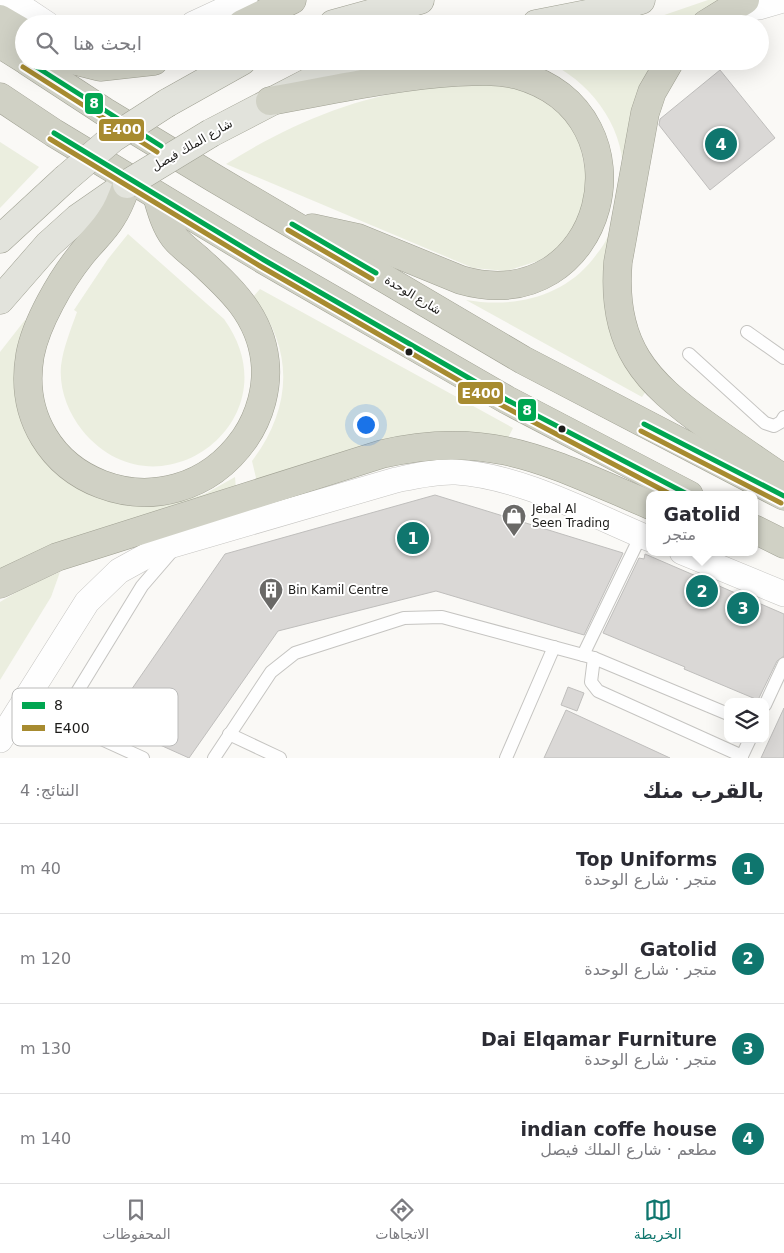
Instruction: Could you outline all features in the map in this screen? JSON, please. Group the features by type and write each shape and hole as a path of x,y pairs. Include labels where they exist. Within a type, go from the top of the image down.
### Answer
{"highway":[{"path":"261,15 292,0"},
{"path":"0,19 15,28"},
{"path":"0,44 15,53"},
{"name":"شارع الوحدة","path":"41,70 105,112 523,360 784,496"},
{"path":"665,70 652,92 645,113 618,262 616,282 621,323 637,361 662,392 784,479"},
{"path":"270,101 427,75 479,71 517,75 551,90 572,109 588,131 599,164 599,199 587,232 577,247 550,272 533,280 515,285 497,287 478,285 461,280 358,238 292,224"},
{"path":"0,97 54,133 157,196 507,400 681,491"},
{"path":"127,184 111,220 65,277 42,320 30,354 28,372 32,407 38,424 58,455 71,467 92,480 116,489 133,492 167,491 184,486 207,475 227,460 249,432 257,416 265,380 262,344 249,312 227,285 175,238 164,218 157,196"},
{"path":"0,584 57,557 382,454 428,446 474,445 519,453 541,459 646,503"},
{"path":"758,531 784,545"},
{"path":"758,539 784,545"}],"main road":[{"path":"366,15 420,0"},
{"path":"582,15 641,0"},
{"path":"0,238 113,138 167,103 226,70"},
{"name":"شارع الملك فيصل","path":"0,300 48,245 78,218 127,184 211,133 270,101 339,70"}],"street":[{"path":"11,0 34,15"},
{"path":"212,15 245,0"},
{"path":"725,12 759,7 783,0"},
{"path":"33,688 87,602 102,585 139,558 181,542 396,480 424,474 454,472 484,475 513,482 645,537"},
{"path":"692,556 784,594"},
{"path":"5,732 12,721"}],"lane":[{"path":"747,332 784,358"},
{"path":"688,354 765,423 774,426 782,422 784,416"},
{"path":"645,537 588,657 592,682 598,691 742,757 748,743"},
{"path":"80,688 142,586 181,542"},
{"path":"214,758 271,672 286,658 304,648 404,618 442,617 588,657 724,712"},
{"path":"506,758 554,647"},
{"path":"768,698 784,664"},
{"path":"229,734 280,758"},
{"path":"117,746 143,758"}],"shaded area":[{"path":"708,0 728,0 708,15 664,15"},
{"path":"562,70 657,70 610,258 649,387 642,397 466,300 484,302 519,301 552,291 567,283 581,272 606,240 623,178 622,159 612,124 602,108 577,80"},
{"path":"495,82 542,97 577,130 589,190 574,229 552,253 538,261 506,271 473,268 226,164 271,138 342,107 392,94 427,88"},
{"path":"0,142 39,167 0,208"},
{"path":"128,234 224,319 242,357 243,392 231,423 208,447 179,462 146,466 113,456 82,430 69,408 63,392 61,366 65,345 77,312 74,310 108,259"},
{"path":"260,289 513,428 507,440 257,482 252,461 265,441 275,420 281,400 283,379 282,358 276,338 267,317 253,297"},
{"path":"25,320 29,326 20,379 94,494 124,504 156,506 205,494 235,477 236,489 0,573 0,352"},
{"path":"60,572 51,597 0,680 0,602 25,587"}],"building":[{"path":"720,70 775,138 710,190 659,125 660,119"},
{"name":"Bin Kamil Centre","path":"435,495 623,553 584,635 436,591 278,631 189,758 162,746 178,746 178,688 132,688 225,554"},
{"path":"645,554 784,614 784,656 777,661 759,698 753,698 603,633 639,558 644,559"},
{"path":"568,687 584,693 577,711 561,705"},
{"path":"784,708 784,758 761,758"},
{"path":"566,710 670,758 544,758"}],"transit line":[{"name":"E400","path":"28,70 157,152"},
{"name":"8","path":"41,70 161,146"},
{"name":"8","path":"54,133 264,260 507,400 681,491"},
{"name":"E400","path":"50,139 260,266 503,406 664,491"},
{"name":"8","path":"292,224 376,273"},
{"name":"E400","path":"288,230 372,279"},
{"name":"8","path":"644,424 784,496"},
{"name":"E400","path":"641,431 758,491"},
{"name":"E400","path":"758,491 781,503"}],"place":[{"name":"indian coffe house","path":"721,144"},
{"name":"Jebal Al Seen Trading","path":"514,537"},
{"name":"Top Uniforms","path":"413,538"},
{"name":"Gatolid","path":"702,591"},
{"name":"Dai Elqamar Furniture","path":"743,608"},
{"name":"Bin Kamil Centre","path":"271,611"}]}
